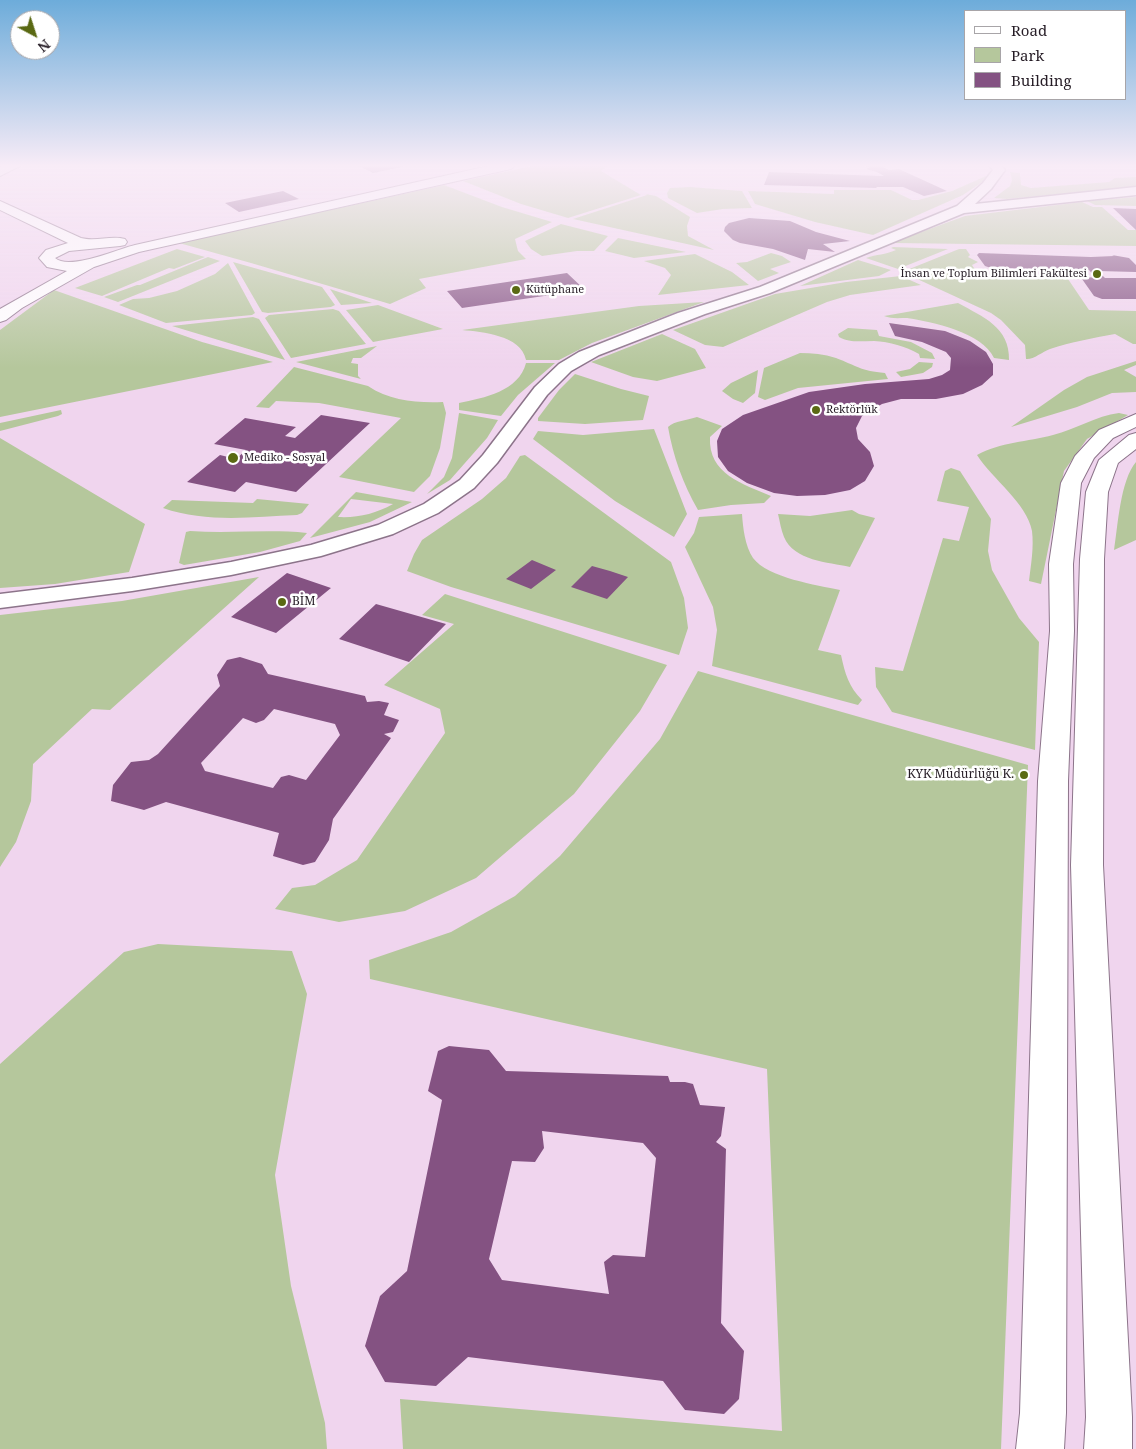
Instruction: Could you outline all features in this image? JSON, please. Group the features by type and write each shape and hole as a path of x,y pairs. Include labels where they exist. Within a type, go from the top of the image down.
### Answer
{"street":[{"path":"58,233 98,253"},
{"path":"0,317 98,253 135,250 209,233"},
{"path":"0,601 231,569 321,550 374,534 435,506 479,474 508,437 514,423 559,372 570,364 605,347 732,299 765,290 905,233"},
{"path":"43,258 52,264 60,266 81,265 98,253"},
{"path":"0,300 16,288"},
{"path":"1040,1449 1043,1413 1053,781 1062,631 1061,564 1071,483 1085,456 1106,434 1136,420"},
{"path":"1108,1449 1109,1417 1087,865 1092,559 1096,492 1109,460 1136,439"}],"green space":[{"path":"226,233 529,233 515,239 518,251 526,259 419,279 426,288 390,304 179,243"},
{"path":"543,233 595,233 608,236 594,251 577,251 542,256 531,249 525,241"},
{"path":"635,233 688,233 688,236 714,250"},
{"path":"862,233 878,233 873,235"},
{"path":"919,233 1136,233 1136,246 891,243"},
{"path":"618,238 686,252 634,258 605,251"},
{"path":"891,248 948,249 898,269 866,258 896,250"},
{"path":"177,249 205,257 174,269 169,268 102,296 75,288"},
{"path":"959,249 966,249 970,255 968,257 978,262 972,265 980,277 1068,279 1089,310 1136,311 1136,344 1115,334 1082,340 1047,350 1026,359 1025,345 1001,320 991,313 902,272"},
{"path":"771,253 782,256 791,262 770,269 779,273 758,281 736,263 747,262"},
{"path":"695,254 732,272 749,285 658,295 671,275 665,268 644,261"},
{"path":"208,257 220,261 118,302 104,297 140,285"},
{"path":"858,260 891,270 879,276 800,286"},
{"path":"233,262 322,287 335,305 331,307 262,312"},
{"path":"228,263 255,313 252,315 166,323 119,305 133,299 149,298 177,291 215,274"},
{"path":"901,276 921,285 850,295 827,302 723,347 705,345 673,330 775,294 846,282"},
{"path":"330,289 372,303 341,305"},
{"path":"54,290 202,342 273,362 0,417 0,330"},
{"path":"704,302 592,343 559,360 526,360 523,352 509,340 500,336 462,330 639,306"},
{"path":"958,303 985,318 1000,331 1005,339 1009,360 994,358 979,341 955,330 907,318 884,316"},
{"path":"378,305 443,329 373,342 346,310"},
{"path":"333,309 339,311 366,344 291,358 265,318 269,315"},
{"path":"253,317 259,319 285,360 172,326"},
{"path":"848,328 877,330 879,336 911,342 932,353 935,359 920,358 919,354 914,351 892,343 851,341 839,337 838,334"},
{"path":"662,334 695,349 706,368 657,381 633,377 591,362"},
{"path":"377,346 361,358 353,358 351,363 358,364 358,376 361,379 296,362"},
{"path":"800,353 832,357 864,369 885,373 888,379 798,388 765,400 758,397 764,368"},
{"path":"1136,361 1136,365 1124,370 1136,377 1136,392 1112,393 1077,407 1011,427 1064,390 1087,377"},
{"path":"919,362 933,363 932,367 923,373 901,377 896,372 910,369"},
{"path":"526,363 555,363 518,395 501,416 459,410 459,403 489,396 508,387 522,373"},
{"path":"294,367 368,386 395,398 423,402 443,402 446,413 440,448 430,476 414,492 339,477 401,418 319,403 276,401 269,408 256,407"},
{"path":"758,370 755,393 743,403 722,391 731,383"},
{"path":"575,374 649,396 643,420 585,424 538,421 538,418 559,390"},
{"path":"61,410 62,414 58,416 0,431 0,423"},
{"path":"459,413 498,420 487,438 450,480 427,494 444,477 452,458"},
{"path":"1119,413 1128,415 1087,439 1064,471 1041,584 1029,581 1033,544 1029,521 1016,501 977,455 995,447 1053,435 1102,417"},
{"path":"697,417 722,426 710,437 711,450 715,460 729,476 771,496 764,503 698,510 679,470 668,427 677,422"},
{"path":"654,429 687,514 674,537 615,501 533,439 538,431 583,435"},
{"path":"0,438 145,524 129,572 55,584 0,588"},
{"path":"525,455 671,562 684,598 688,628 679,655 451,587 407,571 422,540 482,499 506,478 520,456"},
{"path":"1136,462 1136,540 1114,550 1118,517 1126,480"},
{"path":"951,468 960,471 991,519 988,551 992,570 1019,618 1039,642 1035,750 892,712 876,687 875,667 903,671 943,538 959,541 969,507 937,501 945,471"},
{"path":"356,492 412,502 370,522 310,538","holes":["351,499 393,504 366,515 338,517"]},
{"path":"257,499 309,504 302,513 297,515 246,518 196,516 163,508 172,500 253,503"},
{"path":"852,510 875,518 850,567 822,562 803,556 795,551 784,537 778,514 810,516"},
{"path":"742,514 748,548 753,558 760,565 781,576 840,590 818,650 841,655 848,680 862,700 858,705 712,666 717,630 713,607 685,547 694,533 699,517"},
{"path":"278,531 307,533 300,541 260,552 184,565 179,563 186,532"},
{"path":"259,577 110,710 92,709 33,764 31,801 16,842 0,867 0,615 122,601"},
{"path":"445,594 667,665 640,711 574,794 476,878 405,911 339,922 275,909 292,888 315,885 357,860 445,733 440,709 384,685 454,624 422,615"},
{"path":"698,671 1028,765 1001,1449 403,1449 400,1399 782,1431 767,1069 370,979 369,960 451,932 515,896 560,856 660,739"},
{"path":"158,944 292,951 307,994 275,1175 291,1286 325,1423 327,1449 0,1449 0,1064 124,952"}],"building":[{"path":"726,233 818,233 850,241 823,244 835,252 808,249 805,260 773,249 733,240"},
{"name":"İnsan ve Toplum Bilimleri Fakültesi","path":"979,253 1091,257 1114,256 1112,255 1129,258 1136,265 1136,272 1098,271 1105,278 1136,278 1136,299 1102,299 1094,296 1082,279 1087,277 1096,278 1089,270 991,268 985,266 977,255"},
{"name":"Kütüphane","path":"567,273 585,290 462,308 447,291"},
{"name":"Rektörlük","path":"889,323 945,331 970,341 986,352 993,364 993,375 982,385 963,394 936,399 901,399 882,404 862,416 856,428 858,439 870,452 874,466 865,481 850,490 825,495 797,496 774,493 747,483 728,471 718,457 717,441 722,429 743,415 809,392 865,384 929,379 950,370 951,358 946,352 922,342 895,336"},
{"path":"321,415 370,423 296,492 246,482 235,492 187,482 220,455 236,459 246,450 214,444 245,418 296,427 285,436 295,438"},
{"path":"532,560 556,570 531,589 506,579"},
{"path":"592,566 628,577 607,599 571,587"},
{"name":"BİM","path":"287,573 331,588 276,633 231,617"},
{"path":"376,604 446,624 409,662 339,639"},
{"path":"240,657 262,664 268,674 365,696 367,702 379,701 389,703 384,715 399,720 393,732 384,734 391,738 333,819 329,840 315,862 303,865 273,856 279,833 166,802 144,810 111,801 113,785 131,762 149,760 158,754 220,686 217,675 227,660","holes":["274,709 335,724 340,735 306,780 289,775 281,777 273,788 205,771 201,763 243,718 256,723 264,720"]},
{"path":"449,1046 489,1050 506,1071 668,1076 670,1082 693,1084 700,1105 725,1107 721,1136 716,1142 726,1149 721,1323 744,1351 739,1399 724,1414 685,1410 663,1381 468,1357 436,1386 385,1382 365,1346 380,1296 407,1271 442,1100 428,1091 438,1051","holes":["542,1131 643,1143 656,1158 645,1257 613,1255 604,1262 609,1294 502,1280 489,1259 512,1161 535,1162 544,1148"]}],"place":[{"name":"İnsan ve Toplum Bilimleri Fakültesi","path":"1097,274"},
{"name":"Kütüphane","path":"516,290"},
{"name":"Rektörlük","path":"816,410"},
{"name":"Mediko - Sosyal","path":"233,458"},
{"name":"BİM","path":"282,602"},
{"name":"KYK Müdürlüğü K.","path":"1024,775"}]}
